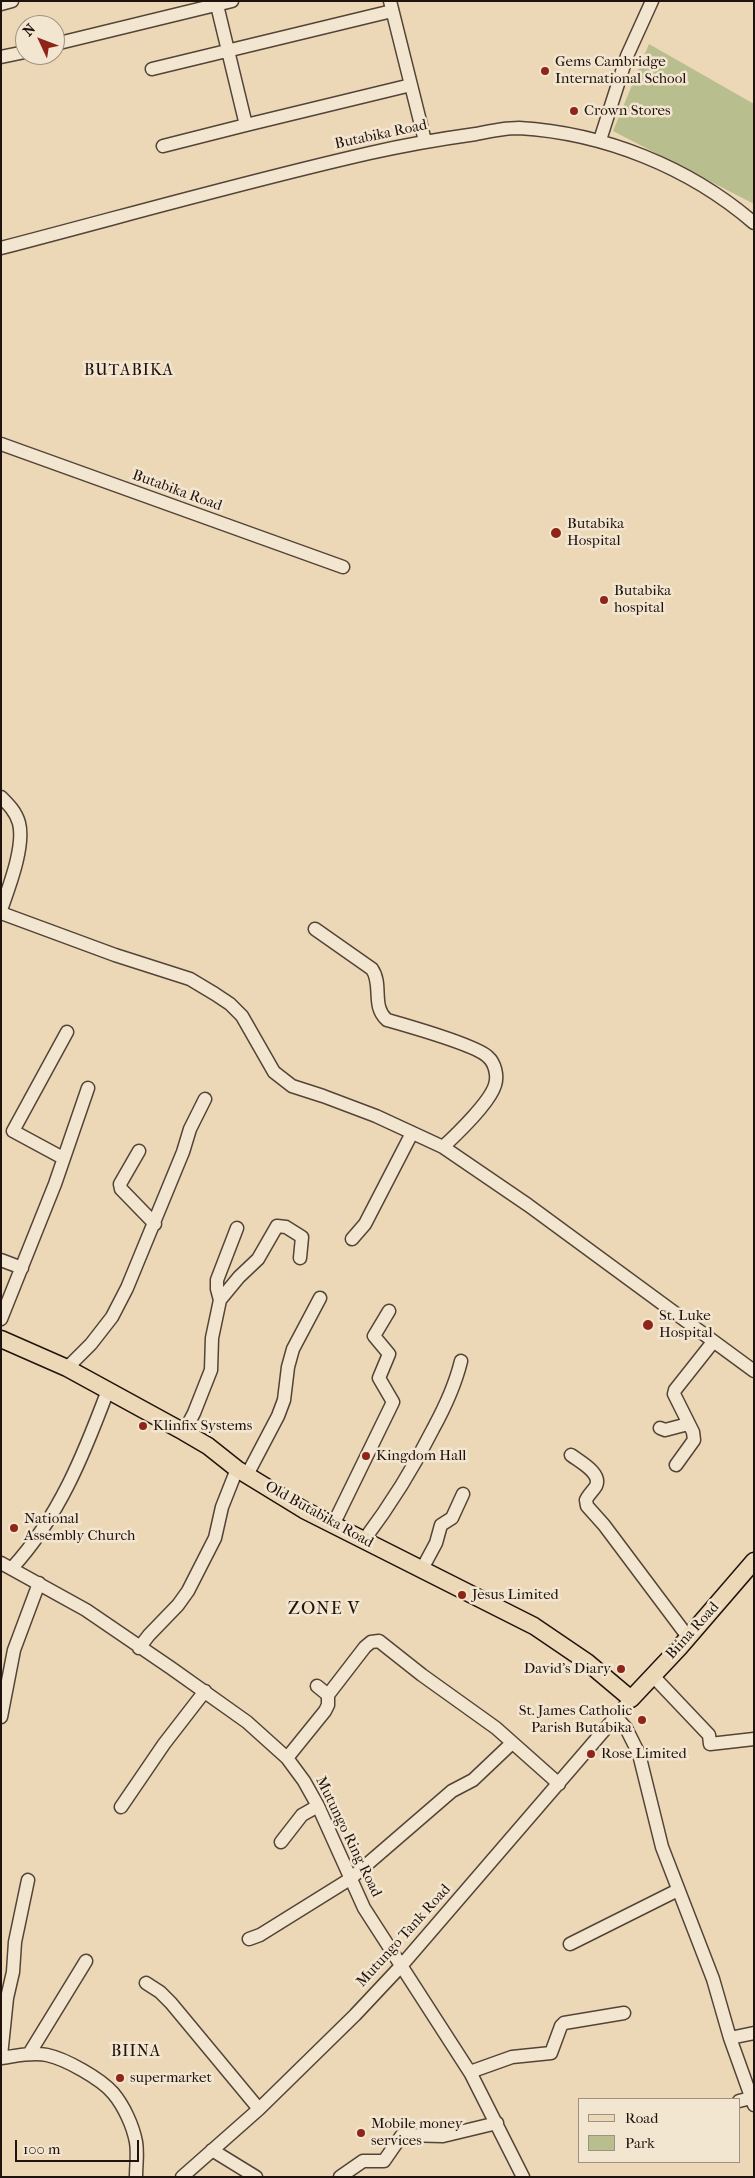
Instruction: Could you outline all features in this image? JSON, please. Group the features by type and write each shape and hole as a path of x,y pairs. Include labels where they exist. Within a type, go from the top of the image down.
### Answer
{"main road":[{"name":"Old Butabika Road","path":"1,1339 67,1368 184,1432 208,1446 290,1503 550,1635 587,1662 631,1699"},
{"name":"Biina Road","path":"631,1699 754,1561"}],"street":[{"path":"1,4 12,1"},
{"path":"65,41 216,3 232,1"},
{"path":"600,140 627,56 652,1"},
{"path":"216,3 246,125"},
{"path":"152,69 228,51 391,6 425,141"},
{"path":"1,57 15,54"},
{"path":"163,146 411,85"},
{"name":"Butabika Road","path":"1,248 339,160 425,141 516,128 564,133 600,140 669,168 720,197 754,223"},
{"name":"Butabika Road","path":"1,444 343,566"},
{"path":"1,798 12,808 19,823 20,842 1,911 115,955 190,979 230,1004 242,1016 274,1072 292,1086 376,1116 443,1147 528,1205 754,1371"},
{"path":"315,929 372,969 376,976 378,1009 387,1020 481,1051 493,1063 496,1077 492,1092 468,1122 443,1147"},
{"path":"63,1158 14,1131 66,1032"},
{"path":"1,1319 22,1268 88,1088"},
{"path":"67,1368 112,1317 127,1288 155,1224 190,1129 205,1099"},
{"path":"352,1239 365,1224 412,1133"},
{"path":"139,1151 120,1184 120,1190 155,1224"},
{"path":"220,1300 239,1277 258,1259 277,1226 286,1227 302,1237 300,1258"},
{"path":"184,1432 194,1413 211,1370 212,1338 220,1300 217,1280 237,1228"},
{"path":"1,1260 22,1268"},
{"path":"139,1648 178,1605 188,1591 215,1538 222,1507 242,1471 278,1416 284,1400 288,1367 293,1349 320,1298"},
{"path":"333,1525 393,1402 379,1378 389,1354 374,1336 389,1311"},
{"path":"676,1465 694,1440 693,1432 674,1394 675,1390 713,1342"},
{"path":"364,1540 392,1502 417,1463 450,1395 461,1361"},
{"path":"7,1566 28,1551 62,1497 82,1458 108,1390"},
{"path":"660,1428 665,1430 688,1424"},
{"path":"572,1455 594,1472 597,1480 596,1487 586,1500 587,1506 604,1524 688,1637"},
{"path":"422,1569 436,1543 441,1525 452,1518 463,1494"},
{"name":"Mutungo Ring Road","path":"7,1566 86,1610 139,1648 205,1691 246,1722 287,1758 304,1781 318,1806 364,1908 470,2072 523,2177"},
{"path":"1,1717 14,1650 39,1583"},
{"path":"287,1758 325,1711 328,1705 328,1695 365,1647 371,1642 378,1642 422,1676 476,1712 559,1784"},
{"path":"653,1676 709,1735 710,1744 754,1739"},
{"path":"317,1686 328,1695"},
{"path":"121,1807 156,1755 205,1691"},
{"name":"Mutungo Tank Road","path":"182,2177 259,2109 355,2015 401,1966 631,1699"},
{"path":"616,1717 626,1728 639,1754 662,1847 713,1979 748,2101"},
{"path":"249,1940 350,1878 452,1791 472,1780 512,1742"},
{"path":"281,1842 302,1815 318,1806"},
{"path":"28,1880 15,1942 13,1972 7,1998 1,2057 29,2054 46,2055 62,2060 88,2074 113,2093 129,2121 136,2142 136,2177"},
{"path":"570,1944 678,1890"},
{"path":"29,2054 86,1961"},
{"path":"146,1983 160,1992 171,2003 259,2109"},
{"path":"470,2072 512,2057 551,2053 564,2024 624,2013"},
{"path":"730,2038 754,2033"},
{"path":"340,2177 363,2161 384,2161 402,2134 443,2136 497,2123"},
{"path":"212,2150 256,2177"}],"green space":[{"path":"649,44 754,104 754,204 613,131"}],"place":[{"name":"Gems Cambridge International School","path":"545,71"},
{"name":"Crown Stores","path":"574,111"},
{"name":"Butabika Hospital","path":"556,533"},
{"name":"Butabika hospital","path":"604,600"},
{"name":"St. Luke Hospital","path":"648,1325"},
{"name":"Klinfix Systems","path":"143,1426"},
{"name":"Kingdom Hall","path":"366,1456"},
{"name":"National Assembly Church","path":"14,1528"},
{"name":"Jesus Limited","path":"462,1595"},
{"name":"David's Diary","path":"621,1669"},
{"name":"St. James Catholic Parish Butabika","path":"642,1720"},
{"name":"Rose Limited","path":"591,1754"},
{"name":"supermarket","path":"120,2078"},
{"name":"Mobile money services","path":"361,2133"}],"district":[{"name":"BUTABIKA","path":"129,371"},
{"name":"ZONE V","path":"324,1610"},
{"name":"BIINA","path":"136,2052"}]}
